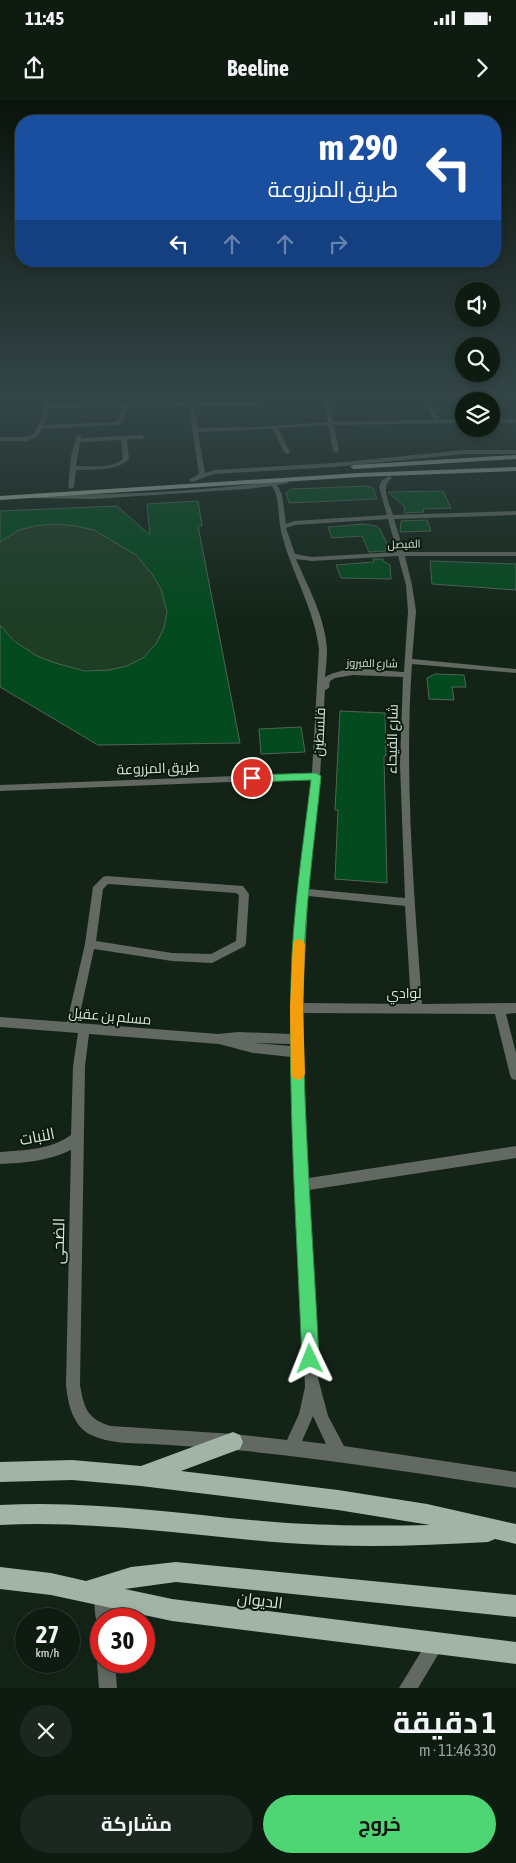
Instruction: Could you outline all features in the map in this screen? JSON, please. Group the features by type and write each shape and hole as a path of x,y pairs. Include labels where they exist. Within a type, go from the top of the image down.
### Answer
{"main road":[{"path":"0,491 292,474"},
{"path":"0,498 399,474"},
{"path":"273,482 460,474"},
{"path":"142,1476 233,1442"},
{"path":"0,1472 72,1470 142,1476 427,1514 509,1533"},
{"path":"0,1515 120,1516 262,1531 371,1537 509,1533"},
{"path":"95,1594 109,1582 132,1576 176,1572 516,1606"},
{"name":"الديوان","path":"0,1578 51,1584 201,1614 516,1653"}],"street":[{"path":"71,486 72,474"},
{"path":"192,480 202,474"},
{"name":"شارع الفيحاء","path":"389,478 384,481 382,487 412,601 404,781 417,1008"},
{"name":"فلسطين","path":"273,482 279,492 283,527 320,628 323,642 316,776 298,954 297,1008 297,1052 311,1378 306,1414 292,1448"},
{"path":"283,527 294,523 391,517 516,513"},
{"name":"الفيصل","path":"293,557 312,559 401,554 516,554"},
{"name":"شارع الفيروز","path":"409,657 516,671"},
{"path":"323,664 333,670 352,673"},
{"name":"شارع الفيروز","path":"320,698 326,680 329,677 352,673 408,675"},
{"name":"طريق المزروعة","path":"0,788 316,776"},
{"name":"الضحى","path":"90,944 172,957 212,959 241,943 244,894 239,889 106,880 98,886 78,1028 74,1396 79,1414 84,1421 96,1430 111,1434 233,1442"},
{"path":"304,892 410,902"},
{"name":"لوادي","path":"297,1008 511,1010"},
{"path":"511,1010 516,1075"},
{"name":"مسلم بن عقيل","path":"0,1022 218,1039 253,1048 297,1052"},
{"name":"مسلم بن عقيل","path":"218,1039 238,1037 297,1039"},
{"name":"النبات","path":"0,1158 52,1152 68,1146 77,1139"},
{"path":"303,1185 516,1152"},
{"name":"فلسطين","path":"311,1378 320,1418 328,1436 340,1454"},
{"path":"233,1442 340,1454 516,1480"},
{"path":"95,1594 100,1608"},
{"path":"408,1688 436,1643"},
{"path":"107,1673 108,1688"}],"green space":[{"path":"56,524 85,527 94,530 126,548 152,575 161,591 166,607 165,625 157,643 146,655 133,664 118,669 101,670 84,670 68,667 52,662 27,650 0,625 0,542 19,529"}],"building":[{"path":"367,486 373,488 377,499 289,503 286,493 292,489"},
{"path":"443,491 451,508 423,509 424,512 404,513 405,507 388,492"},
{"path":"198,501 202,526 198,526 240,743 98,745 0,687 0,625 14,641 37,656 85,671 109,670 127,666 143,658 156,644 164,628 167,612 161,589 152,574 136,555 94,530 56,524 19,530 0,542 0,511 117,506 150,535 147,504"},
{"path":"427,520 431,531 400,532 401,521"},
{"path":"364,524 376,526 380,529 387,544 385,551 369,552 362,536 332,538 328,527"},
{"path":"373,559 383,559 383,561 390,565 391,579 341,578 336,565 374,562"},
{"path":"430,561 516,564 516,590 432,584"},
{"path":"435,674 464,675 466,687 452,687 454,700 429,699 427,678"},
{"path":"340,711 385,713 386,756 384,756 387,883 335,879 338,810 335,810"},
{"path":"301,727 305,752 261,754 259,729"}],"slow traffic":[{"path":"298,1074 297,1008 299,944"}],"route":[{"path":"252,778 316,776 302,907 297,982 297,1052 310,1359"}]}
